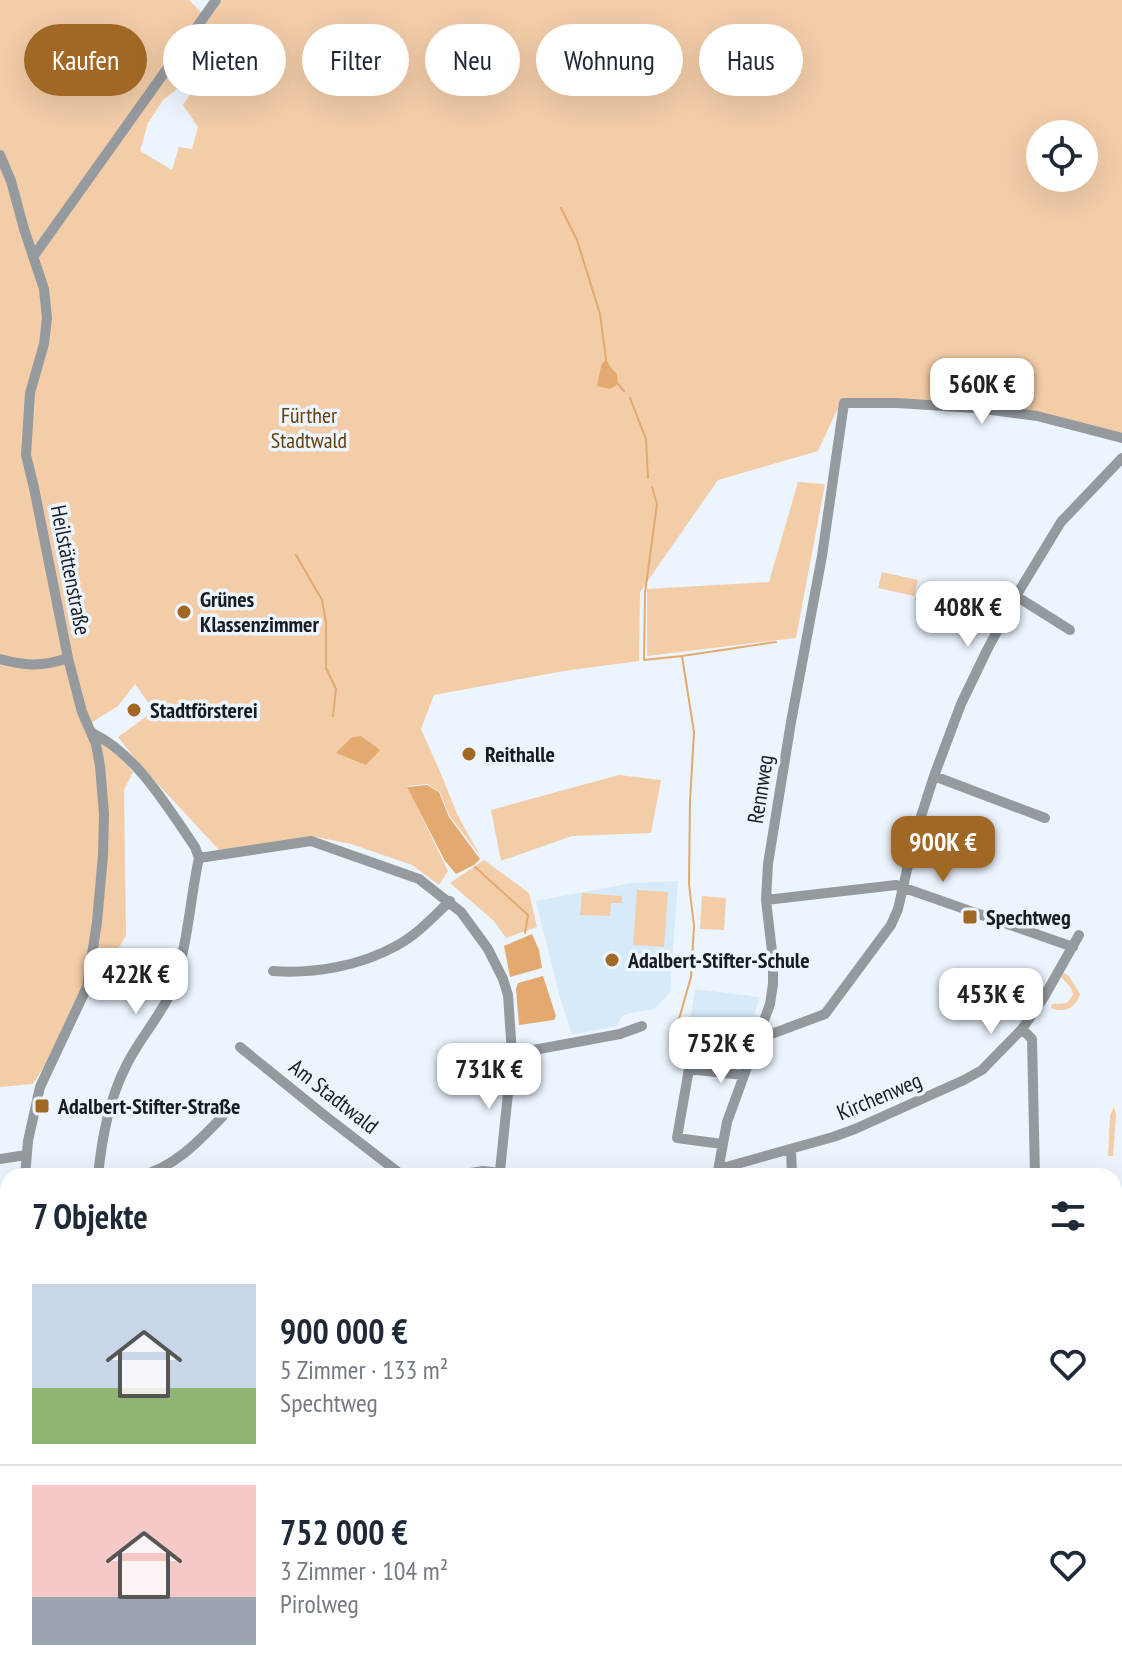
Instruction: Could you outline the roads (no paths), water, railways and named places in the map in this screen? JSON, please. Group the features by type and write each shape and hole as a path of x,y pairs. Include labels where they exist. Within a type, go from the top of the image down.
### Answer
{"street":[{"path":"201,0 206,13"},
{"path":"33,257 216,0"},
{"name":"Heilstättenstraße","path":"0,155 44,289 47,318 44,344 30,393 26,455 68,658 100,766 104,814 103,855 87,987 40,1087 25,1168"},
{"name":"Rennweg","path":"719,1168 727,1122 770,1004 773,960 766,900 768,864 822,556 844,403 976,408 1037,416 1122,438"},
{"path":"758,1039 825,1014 891,925 934,776 961,704 987,650 1061,522 1122,458"},
{"path":"1016,596 1070,630"},
{"path":"0,659 38,666 68,658"},
{"path":"92,733 110,742 151,784 195,847 199,858 175,976 168,996 116,1087 104,1128 99,1168"},
{"path":"934,776 1045,818"},
{"path":"199,858 311,841 419,879 450,901 488,949 508,995 512,1054 500,1168"},
{"path":"766,900 887,885 1073,947"},
{"path":"273,971 310,971 376,956 417,932 450,901"},
{"name":"Kirchenweg","path":"733,1168 855,1129 982,1070 1022,1029 1079,935"},
{"path":"512,1054 620,1034 642,1026"},
{"path":"1022,1029 1032,1039 1035,1168"},
{"name":"Am Stadtwald","path":"240,1047 393,1168"},
{"path":"722,1144 677,1138 689,1069 743,1075"},
{"path":"158,1168 195,1145 223,1116"},
{"path":"791,1149 792,1168"},
{"path":"0,1159 26,1155"}],"waterway":[{"path":"561,208 577,240 600,314 606,359"},
{"path":"618,384 624,391"},
{"path":"630,398 646,439 648,478"},
{"path":"652,487 657,504 645,593 644,660 682,656 694,732 689,884 694,926 691,977 677,1026"},
{"path":"296,555 322,600 326,622 326,668 336,689 333,716"},
{"path":"682,656 776,642"},
{"path":"475,867 528,915 525,933"}],"place":[{"name":"Grünes Klassenzimmer","path":"184,612"},
{"name":"Stadtförsterei","path":"134,710"},
{"name":"Reithalle","path":"469,754"},
{"name":"Spechtweg","path":"970,917"},
{"name":"Adalbert-Stifter-Schule","path":"612,960"},
{"name":"Adalbert-Stifter-Straße","path":"42,1106"}],"park label":[{"name":"Fürther Stadtwald","path":"309,428"}]}
